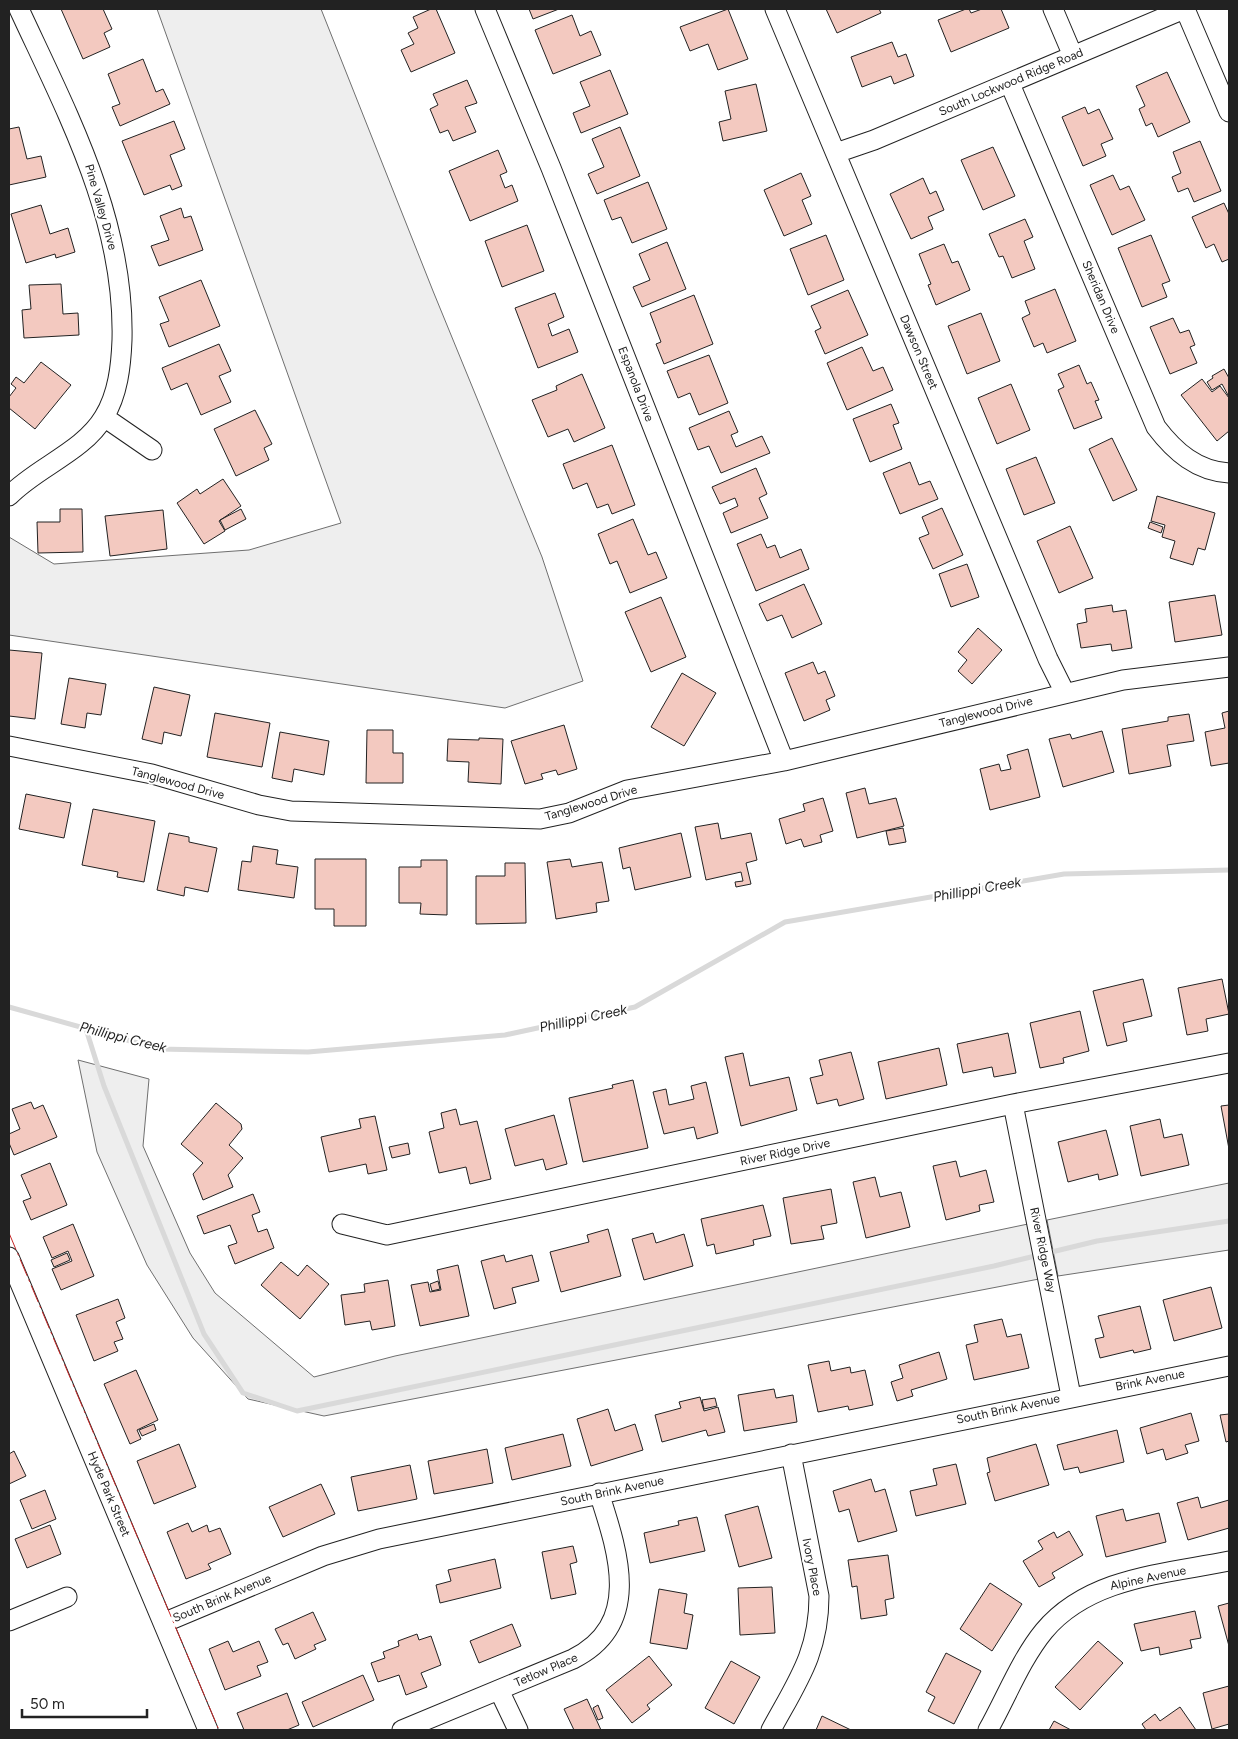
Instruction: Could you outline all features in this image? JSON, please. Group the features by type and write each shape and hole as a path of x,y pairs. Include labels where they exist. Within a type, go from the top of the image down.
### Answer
{"street":[{"name":"Pine Valley Drive","path":"9,496 39,470 86,436 104,417 115,392 121,364 123,322 116,258 99,191 82,145 19,9"},
{"name":"Espanola Drive","path":"485,9 551,168 784,761"},
{"name":"Dawson Street","path":"775,9 1048,659 1065,693"},
{"path":"1053,9 1073,56"},
{"path":"1185,9 1229,112"},
{"name":"South Lockwood Ridge Road","path":"836,153 874,140 1010,84 1185,9"},
{"name":"Sheridan Drive","path":"1010,84 1156,427 1170,446 1181,455 1204,467 1229,472"},
{"path":"104,417 152,450"},
{"name":"Tanglewood Drive","path":"9,746 152,774 259,805 291,811 522,820 540,819 568,813 627,790 784,761 1123,680 1229,667"},
{"name":"River Ridge Drive","path":"342,1224 388,1235 1013,1104 1229,1063"},
{"name":"River Ridge Way","path":"1013,1104 1071,1396"},
{"name":"Hyde Park Street","path":"9,1257 208,1730"},
{"name":"Brink Avenue","path":"1071,1396 1229,1366"},
{"name":"South Brink Avenue","path":"163,1623 352,1546 1071,1396"},
{"name":"Ivory Place","path":"771,1730 810,1657 819,1618 819,1596 791,1454"},
{"name":"Tetlow Place","path":"402,1730 583,1654 595,1645 610,1626 620,1597 620,1579 610,1526 599,1493"},
{"name":"Alpine Avenue","path":"988,1730 1034,1645 1044,1631 1068,1608 1104,1588 1124,1582 1229,1561"},
{"path":"9,1621 67,1597"},
{"path":"499,1690 518,1730"}],"shaded area":[{"path":"157,9 321,9 433,291 542,557 583,681 505,708 9,635 9,537 54,564 249,550 341,523"},
{"path":"78,1060 149,1079 143,1146 190,1253 215,1293 314,1377 395,1356 1028,1224 1039,1279 324,1416 248,1399 193,1338 147,1265 97,1152"},
{"path":"1229,1183 1229,1250 1058,1276 1047,1220"}],"building":[{"path":"61,9 103,9 112,29 104,33 110,47 83,59"},
{"path":"431,9 436,9 455,53 411,72 401,50 414,44 408,33 418,28 413,17"},
{"path":"529,9 559,9 533,19"},
{"path":"728,9 748,59 718,70 708,44 690,51 680,27"},
{"path":"826,9 879,9 881,13 837,33"},
{"path":"969,9 971,13 982,9 1001,9 1009,28 951,52 938,20"},
{"path":"572,15 580,36 591,31 601,55 553,74 535,30"},
{"path":"892,42 898,57 906,54 914,76 894,84 891,76 862,87 851,57"},
{"path":"143,59 156,92 163,89 170,104 120,126 112,107 120,104 108,74"},
{"path":"610,70 628,114 581,133 573,113 590,106 580,82"},
{"path":"1167,72 1190,122 1158,137 1152,123 1146,126 1139,109 1145,106 1136,86"},
{"path":"467,80 477,103 465,107 476,132 453,141 448,130 440,133 430,109 438,105 433,94"},
{"path":"756,84 767,131 723,141 719,122 731,119 725,91"},
{"path":"1085,107 1088,114 1099,109 1113,139 1101,144 1106,156 1083,166 1062,117"},
{"path":"174,121 185,149 170,155 182,186 172,190 170,185 144,195 122,141"},
{"path":"19,127 27,159 41,156 46,177 9,185 9,129"},
{"path":"620,127 640,176 597,194 588,174 604,167 592,139"},
{"path":"1200,141 1221,191 1194,202 1188,188 1178,192 1172,177 1181,173 1173,152"},
{"path":"993,147 1015,196 983,210 961,160"},
{"path":"498,150 507,172 500,175 505,188 512,185 518,201 470,221 449,171"},
{"path":"801,173 811,196 802,200 812,224 784,236 764,190"},
{"path":"1113,175 1120,190 1129,186 1145,220 1112,235 1090,185"},
{"path":"923,178 930,194 936,191 944,210 928,217 933,229 911,239 890,194"},
{"path":"648,182 667,229 632,243 621,217 612,220 604,200"},
{"path":"1224,203 1229,214 1229,259 1222,262 1214,244 1206,248 1192,217"},
{"path":"41,205 50,234 68,228 75,252 56,258 55,254 26,263 11,214"},
{"path":"181,208 184,218 191,216 203,250 159,266 151,246 169,240 160,216"},
{"path":"1025,219 1033,237 1024,241 1035,269 1012,278 1003,256 999,257 989,234"},
{"path":"527,225 544,271 502,287 485,241"},
{"path":"826,235 844,280 808,295 790,249"},
{"path":"1151,235 1170,281 1162,284 1167,297 1142,307 1118,248"},
{"path":"667,242 686,289 642,307 633,287 650,280 639,254"},
{"path":"944,244 952,263 958,261 970,290 936,305 928,285 931,284 919,254"},
{"path":"201,280 220,326 169,347 160,324 169,321 159,297"},
{"path":"61,284 63,314 78,313 79,335 24,338 22,310 31,309 29,285"},
{"path":"1055,289 1076,341 1047,353 1043,343 1034,347 1022,318 1030,314 1025,301"},
{"path":"848,290 868,335 825,354 815,331 821,328 811,306"},
{"path":"555,293 564,317 548,324 552,336 569,329 578,352 538,368 515,308"},
{"path":"694,295 713,344 664,364 656,344 661,342 650,313"},
{"path":"981,313 1000,361 967,374 948,326"},
{"path":"1173,318 1180,333 1189,330 1195,345 1190,347 1197,363 1170,374 1150,327"},
{"path":"219,344 231,371 219,376 231,402 201,415 187,383 171,390 162,368"},
{"path":"862,347 873,371 883,367 893,390 847,410 827,363"},
{"path":"709,355 728,403 699,415 690,393 678,398 667,371"},
{"path":"41,362 71,385 35,429 9,408 9,397 16,388 11,384 16,377 24,383"},
{"path":"1079,365 1087,384 1091,382 1099,400 1095,401 1102,418 1074,429 1058,390 1064,387 1058,374"},
{"path":"1224,369 1229,378 1229,397 1222,384 1212,390 1207,382 1213,378 1212,376"},
{"path":"582,374 605,428 574,442 568,429 548,437 532,400 557,390 556,386"},
{"path":"1202,379 1212,392 1220,386 1229,398 1229,431 1217,441 1181,395"},
{"path":"1011,384 1030,430 997,444 978,398"},
{"path":"891,404 899,423 893,425 902,449 870,462 853,419"},
{"path":"255,410 272,444 264,448 269,460 236,476 214,429"},
{"path":"729,411 738,432 731,435 736,447 762,436 770,453 721,473 709,446 698,450 689,428"},
{"path":"1112,438 1137,490 1113,501 1089,449"},
{"path":"612,445 635,505 612,514 608,504 597,508 587,483 573,489 563,464"},
{"path":"1036,457 1055,503 1024,515 1006,469"},
{"path":"910,462 919,485 930,481 938,499 900,514 883,473"},
{"path":"756,468 767,494 759,498 768,518 731,533 723,513 738,506 735,498 720,504 712,487"},
{"path":"223,479 241,506 219,521 225,531 204,544 177,503 197,489 200,494"},
{"path":"1157,496 1215,513 1205,550 1198,548 1193,565 1170,558 1175,541 1162,537 1165,525 1151,521"},
{"path":"942,508 963,555 933,569 919,538 929,534 922,517"},
{"path":"60,509 82,509 83,552 38,553 37,522 60,522"},
{"path":"241,509 246,519 225,530 220,520"},
{"path":"163,510 167,549 110,556 105,516"},
{"path":"633,519 648,555 656,552 667,578 630,593 617,561 610,564 598,534"},
{"path":"1150,522 1163,527 1161,533 1148,528"},
{"path":"1070,526 1093,578 1059,593 1037,541"},
{"path":"761,534 767,548 775,545 780,558 801,549 809,569 756,591 737,544"},
{"path":"967,564 979,597 951,607 939,574"},
{"path":"804,584 822,624 792,638 782,615 767,621 759,604"},
{"path":"1215,595 1222,635 1175,642 1169,602"},
{"path":"661,597 686,657 651,672 625,612"},
{"path":"1112,605 1113,612 1126,610 1132,648 1112,651 1111,644 1081,648 1077,624 1087,622 1085,609"},
{"path":"978,628 1002,650 972,684 958,671 967,660 958,652"},
{"path":"9,650 42,653 35,719 9,716"},
{"path":"813,662 818,674 825,671 835,696 826,700 830,710 804,721 785,673"},
{"path":"682,673 716,693 684,746 651,727"},
{"path":"69,678 106,684 101,715 87,713 85,728 61,724"},
{"path":"154,687 190,695 181,736 164,732 162,744 142,739"},
{"path":"1229,711 1229,763 1211,766 1205,732 1225,728 1222,713"},
{"path":"215,713 270,723 262,767 207,757"},
{"path":"1189,714 1194,741 1167,745 1171,766 1129,774 1122,729 1168,721 1168,717"},
{"path":"564,725 577,769 558,775 556,770 541,774 543,779 525,784 511,741"},
{"path":"367,730 393,730 393,753 403,753 403,783 366,783"},
{"path":"1102,731 1114,772 1063,787 1049,739 1070,734 1072,739"},
{"path":"280,732 329,741 324,775 294,769 292,782 272,778"},
{"path":"479,738 503,739 501,784 468,782 469,762 447,761 448,739 479,740"},
{"path":"1028,749 1040,797 990,810 980,769 999,764 1001,771 1011,769 1007,755"},
{"path":"865,788 869,804 896,798 904,826 857,838 846,793"},
{"path":"26,794 71,803 64,838 19,829"},
{"path":"823,798 833,831 820,835 822,842 804,847 801,839 786,844 779,819 805,811 803,804"},
{"path":"93,809 155,821 144,882 117,877 118,872 82,865"},
{"path":"718,823 721,839 751,833 757,860 746,863 751,884 736,887 735,882 743,881 741,872 706,880 695,827"},
{"path":"903,828 906,842 889,845 886,831"},
{"path":"169,833 189,837 189,842 217,848 208,892 185,887 184,896 157,890"},
{"path":"681,833 691,877 635,890 630,867 623,869 619,848"},
{"path":"253,846 278,850 276,864 298,867 294,898 238,890 242,861 251,862"},
{"path":"315,859 366,859 366,926 334,926 334,909 315,909"},
{"path":"570,859 572,867 602,862 609,901 596,903 597,912 556,919 547,862"},
{"path":"421,860 447,860 447,915 420,914 421,903 399,903 399,867 421,867"},
{"path":"505,863 525,863 526,923 476,924 476,876 505,876"},
{"path":"1143,979 1152,1016 1123,1023 1127,1041 1107,1046 1093,991"},
{"path":"1222,979 1229,1014 1206,1019 1208,1031 1187,1035 1178,988"},
{"path":"1080,1011 1089,1051 1063,1058 1064,1063 1040,1068 1030,1023"},
{"path":"1008,1033 1016,1073 994,1077 992,1067 963,1073 957,1044"},
{"path":"939,1048 947,1085 886,1099 878,1062"},
{"path":"851,1052 864,1099 839,1106 837,1099 817,1104 810,1078 823,1075 819,1060"},
{"path":"743,1053 750,1086 789,1077 797,1110 741,1126 725,1057"},
{"path":"633,1080 648,1148 583,1162 569,1098 613,1088 612,1085"},
{"path":"706,1082 718,1133 697,1139 694,1127 664,1134 653,1092 666,1089 669,1105 694,1099 691,1086"},
{"path":"31,1102 34,1109 43,1105 57,1137 14,1155 9,1143 9,1134 20,1129 12,1109"},
{"path":"216,1103 241,1124 242,1129 229,1145 243,1158 228,1175 233,1187 203,1200 193,1174 203,1163 181,1144"},
{"path":"1229,1105 1229,1149 1221,1106"},
{"path":"456,1109 460,1125 477,1121 491,1179 470,1184 466,1167 439,1173 429,1132 444,1128 441,1113"},
{"path":"554,1115 567,1164 546,1170 543,1159 515,1166 505,1129"},
{"path":"375,1116 387,1170 368,1174 366,1164 329,1172 321,1137 361,1128 359,1119"},
{"path":"1160,1119 1164,1138 1182,1134 1189,1165 1141,1176 1130,1126"},
{"path":"1106,1130 1118,1175 1099,1180 1098,1174 1068,1182 1058,1142"},
{"path":"408,1143 410,1154 392,1158 389,1147"},
{"path":"956,1161 960,1177 986,1170 994,1202 979,1205 980,1211 946,1220 933,1166"},
{"path":"50,1163 67,1205 31,1220 23,1201 31,1198 21,1175"},
{"path":"875,1177 880,1197 901,1192 910,1227 866,1238 853,1182"},
{"path":"831,1189 837,1223 821,1226 824,1239 791,1244 783,1198"},
{"path":"253,1194 260,1212 252,1215 258,1232 267,1229 274,1248 235,1264 228,1246 237,1243 230,1225 204,1234 197,1216"},
{"path":"763,1205 771,1236 753,1240 754,1245 716,1254 714,1244 707,1246 701,1219"},
{"path":"73,1224 94,1276 61,1290 52,1269 72,1261 68,1251 52,1258 43,1237"},
{"path":"608,1229 621,1276 561,1292 550,1252 589,1242 587,1235"},
{"path":"653,1233 656,1243 684,1234 693,1266 644,1280 632,1239"},
{"path":"67,1253 70,1260 54,1267 51,1260"},
{"path":"504,1255 506,1262 532,1255 539,1281 512,1288 516,1303 494,1309 481,1261"},
{"path":"281,1262 298,1276 307,1265 329,1284 300,1319 261,1285"},
{"path":"458,1265 469,1316 420,1326 411,1285 428,1282 430,1292 441,1290 437,1270"},
{"path":"388,1280 395,1326 372,1330 370,1321 345,1325 341,1295 365,1292 364,1284"},
{"path":"438,1281 440,1289 432,1291 430,1284"},
{"path":"1211,1287 1222,1328 1174,1341 1163,1300"},
{"path":"118,1299 125,1318 116,1322 123,1339 114,1342 118,1351 94,1361 76,1315"},
{"path":"1140,1306 1151,1349 1134,1353 1133,1350 1100,1358 1095,1339 1104,1337 1098,1316"},
{"path":"1002,1319 1007,1337 1021,1334 1029,1368 974,1380 966,1345 978,1342 974,1325"},
{"path":"939,1352 947,1379 911,1390 913,1396 897,1401 891,1382 903,1378 899,1365"},
{"path":"829,1361 831,1371 850,1367 851,1373 865,1370 873,1405 849,1410 848,1406 818,1412 808,1365"},
{"path":"136,1370 158,1420 137,1430 141,1439 130,1444 104,1384"},
{"path":"774,1389 776,1398 793,1395 797,1422 744,1431 738,1395"},
{"path":"700,1397 704,1411 718,1407 725,1432 708,1436 706,1430 662,1442 655,1415 681,1408 679,1402"},
{"path":"715,1398 717,1406 704,1409 702,1400"},
{"path":"608,1409 615,1431 635,1424 643,1450 591,1466 577,1419"},
{"path":"1191,1413 1199,1441 1185,1445 1188,1453 1166,1460 1163,1449 1147,1454 1140,1428"},
{"path":"1229,1414 1229,1441 1226,1442 1220,1415"},
{"path":"154,1424 156,1430 142,1436 139,1430"},
{"path":"1117,1430 1124,1462 1080,1473 1078,1467 1064,1470 1057,1445"},
{"path":"563,1434 571,1466 512,1480 505,1448"},
{"path":"179,1444 196,1487 154,1504 137,1461"},
{"path":"1036,1444 1049,1485 995,1501 987,1473 990,1472 987,1458"},
{"path":"487,1449 493,1483 434,1494 428,1461"},
{"path":"14,1451 26,1476 9,1484 9,1454"},
{"path":"956,1464 966,1504 916,1516 910,1491 937,1485 933,1469"},
{"path":"410,1465 417,1499 358,1511 351,1477"},
{"path":"871,1479 875,1492 885,1489 897,1531 858,1542 849,1509 839,1512 833,1491"},
{"path":"321,1484 335,1514 283,1537 269,1507"},
{"path":"45,1490 56,1519 32,1529 20,1500"},
{"path":"1198,1497 1201,1508 1229,1500 1229,1528 1188,1540 1177,1503"},
{"path":"758,1506 772,1558 739,1567 725,1515"},
{"path":"1123,1509 1126,1521 1159,1513 1166,1542 1106,1557 1096,1516"},
{"path":"697,1517 705,1551 650,1563 644,1533 679,1525 678,1521"},
{"path":"188,1523 192,1532 207,1525 209,1532 220,1528 231,1554 208,1564 211,1569 186,1579 167,1532"},
{"path":"50,1525 61,1554 27,1568 15,1539"},
{"path":"1069,1531 1083,1555 1052,1573 1055,1578 1039,1587 1023,1561 1043,1549 1038,1541 1054,1532 1057,1538"},
{"path":"573,1546 577,1562 570,1564 576,1594 551,1599 542,1552"},
{"path":"888,1555 894,1598 885,1600 887,1615 861,1619 857,1586 852,1587 848,1560"},
{"path":"495,1559 501,1588 440,1603 436,1585 451,1581 448,1570"},
{"path":"990,1583 1022,1604 992,1651 960,1629"},
{"path":"772,1587 775,1633 740,1635 738,1588"},
{"path":"659,1589 687,1594 684,1613 693,1615 687,1649 650,1643"},
{"path":"1229,1603 1229,1646 1218,1606"},
{"path":"1195,1611 1201,1638 1190,1640 1192,1648 1160,1655 1159,1647 1141,1651 1134,1624"},
{"path":"313,1612 326,1640 314,1645 316,1649 295,1659 288,1643 283,1645 275,1629"},
{"path":"512,1624 521,1646 479,1663 470,1641"},
{"path":"417,1634 419,1640 431,1636 441,1665 421,1673 427,1687 406,1695 399,1675 378,1682 371,1663 385,1658 383,1652 399,1646 398,1641"},
{"path":"228,1641 233,1652 259,1641 268,1662 257,1666 261,1676 225,1690 209,1649"},
{"path":"1098,1641 1123,1663 1080,1710 1055,1687"},
{"path":"946,1653 981,1671 954,1724 928,1711 935,1697 926,1692"},
{"path":"649,1656 672,1685 647,1705 650,1709 632,1723 606,1690"},
{"path":"731,1661 760,1677 734,1724 705,1708"},
{"path":"363,1675 374,1700 313,1727 302,1702"},
{"path":"1229,1686 1229,1724 1212,1729 1203,1693"},
{"path":"287,1693 299,1725 287,1730 244,1730 237,1713"},
{"path":"587,1699 601,1730 574,1730 564,1709"},
{"path":"598,1705 603,1718 598,1720 593,1708"},
{"path":"1180,1707 1196,1730 1146,1730 1142,1724 1155,1714 1160,1721"},
{"path":"822,1716 851,1730 816,1730"},
{"path":"1054,1721 1071,1730 1049,1730"}],"waterway":[{"name":"Phillippi Creek","path":"9,1007 159,1049 308,1052 505,1035 635,1007 785,922 1064,874 1229,870"},
{"path":"86,1029 104,1086 204,1334 243,1393 297,1411 994,1266 1097,1241 1229,1221"}],"power":[{"path":"9,1233 219,1730"}]}
